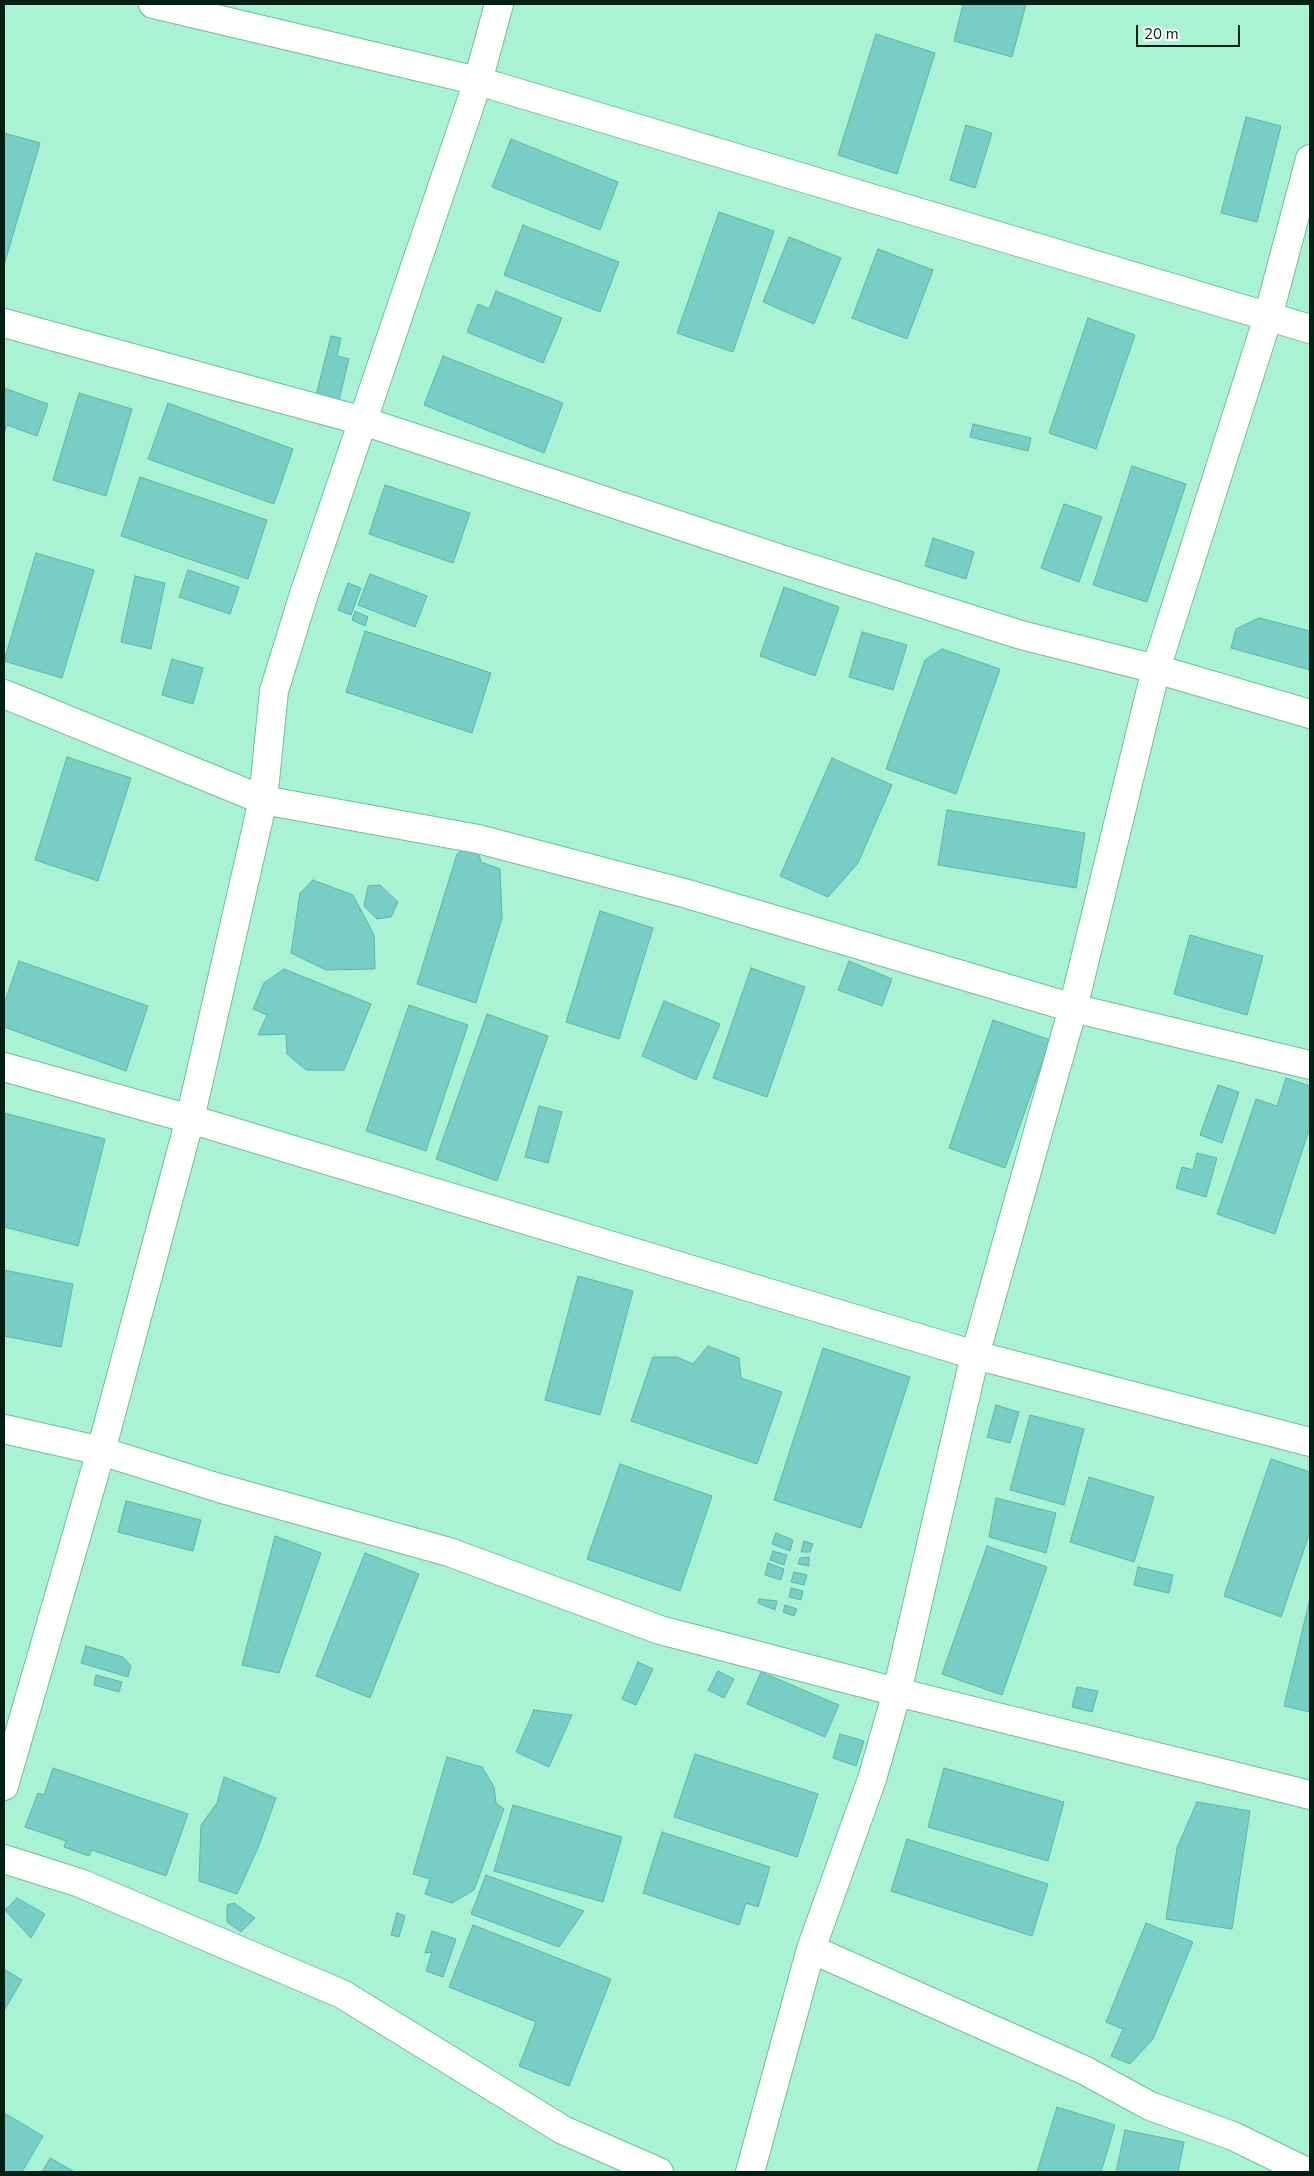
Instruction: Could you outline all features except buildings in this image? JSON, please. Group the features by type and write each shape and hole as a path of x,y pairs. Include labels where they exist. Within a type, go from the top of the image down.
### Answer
{"street":[{"path":"153,4 478,81 1310,329"},
{"path":"4,1786 102,1451 190,1119 263,800 274,691 304,594 478,81 499,4"},
{"path":"750,2172 811,1949 872,1779 897,1692 974,1355 1073,1008 1156,669 1268,317 1310,159"},
{"path":"4,323 364,421 781,559 1012,632 1156,669 1310,714"},
{"path":"4,694 263,800 478,839 684,893 1073,1008 1310,1065"},
{"path":"4,1067 190,1119 974,1355 1310,1442"},
{"path":"4,1429 102,1451 219,1488 449,1552 660,1630 897,1692 1310,1795"},
{"path":"4,1859 80,1883 342,1994 563,2130 659,2172"},
{"path":"811,1949 1084,2070 1150,2106 1233,2136 1307,2172"}]}
